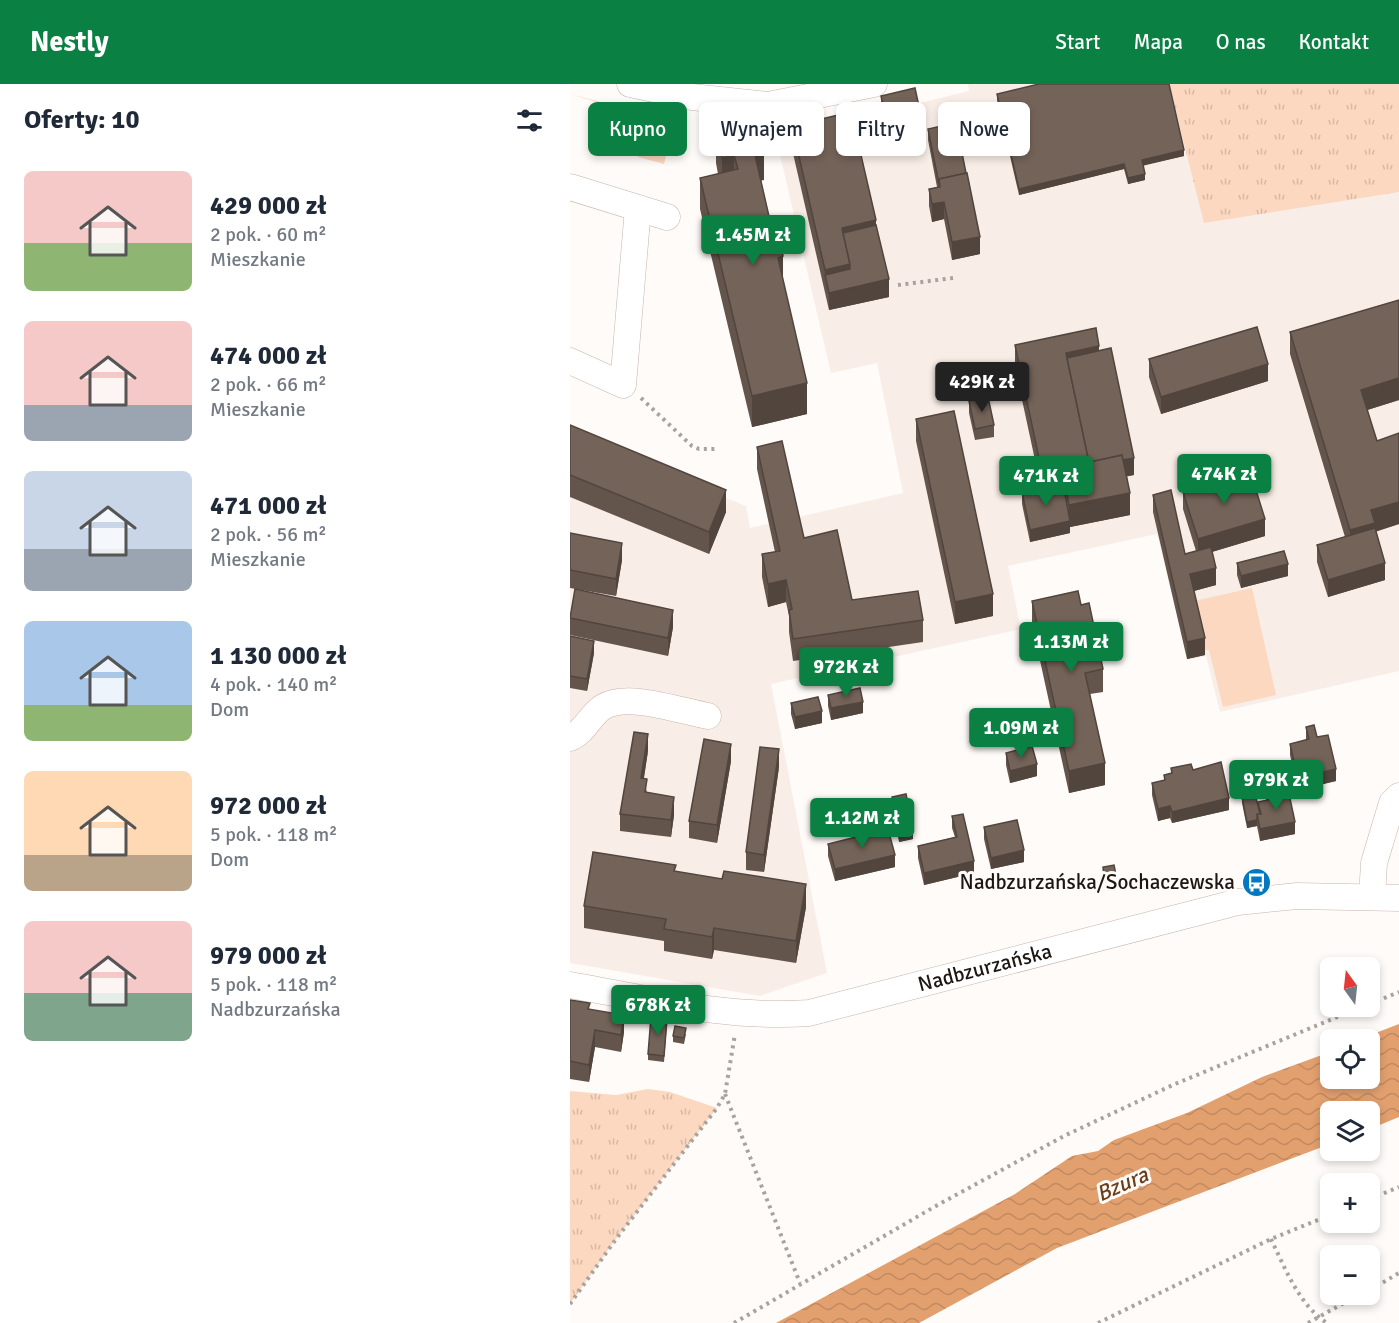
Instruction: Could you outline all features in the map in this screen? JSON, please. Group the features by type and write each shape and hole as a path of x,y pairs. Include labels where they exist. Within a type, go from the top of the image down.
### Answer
{"street":[{"path":"630,84 692,97 768,105 874,84"},
{"path":"570,188 667,217"},
{"path":"570,361 623,385 638,208"},
{"path":"570,738 577,735 601,708 614,701 629,700 708,716"},
{"path":"1372,897 1374,863 1392,803 1399,796"},
{"name":"Nadbzurzańska","path":"570,985 740,1013 777,1016 809,1013 1248,900 1297,896 1399,898"}],"path":[{"path":"898,285 953,278"},
{"path":"623,385 649,403 673,431 692,446 699,449 718,449"},
{"path":"1380,1000 1399,992"},
{"path":"570,1304 616,1239 717,1108 725,1094 740,1013"},
{"path":"734,1323 800,1283 1064,1136 1174,1084 1337,1017"},
{"path":"725,1094 800,1283"},
{"path":"1380,1195 1399,1187"},
{"path":"1098,1323 1271,1239 1320,1219"},
{"path":"1271,1239 1297,1290 1318,1317 1327,1323"},
{"path":"1380,1284 1399,1273"},
{"path":"1308,1323 1340,1305"}],"shaded area":[{"path":"968,84 1170,84 1399,192 1399,671 1220,712 1206,656 1188,660 1157,534 1008,566 1021,629 771,684 827,973 760,996 570,963 570,437 746,506 750,528 903,493 877,363 831,373 780,156 824,156 824,126 836,123 836,156 926,156 926,102 924,102 969,91"}],"green space":[{"path":"1169,84 1399,84 1399,192 1204,223"},
{"path":"638,156 666,156 664,164"},
{"path":"1252,588 1276,695 1223,707 1209,650 1205,650 1194,601"},
{"path":"648,1089 670,1092 717,1108 616,1239 570,1304 570,1091 616,1095"}],"water":[{"name":"Bzura","path":"1399,1024 1399,1117 1380,1125 1380,1101 1320,1101 1320,1148 1057,1248 919,1323 776,1323 1015,1194 1072,1156 1098,1151 1114,1140 1187,1113 1262,1077 1320,1056 1320,1089 1380,1089 1380,1031"}],"building":[{"path":"1039,84 1169,84 1184,150 1142,160 1145,174 1128,178 1124,164 1019,189 1011,156 1030,156 1030,102 999,102 997,94"},
{"path":"915,88 918,102 882,102 881,96"},
{"path":"836,116 836,156 861,156 876,220 842,228 850,264 825,270 799,156 824,156 824,118"},
{"path":"938,127 938,156 963,156 966,173 939,179 939,184 928,129"},
{"path":"734,156 755,156 774,238 779,236 783,256 778,258 807,383 752,396 700,178 738,169"},
{"path":"967,173 980,237 952,242 944,202 932,204 929,189 940,187 939,179"},
{"path":"876,225 889,279 829,293 825,275 850,269 843,233"},
{"path":"1399,300 1399,378 1361,390 1377,441 1399,433 1399,502 1371,510 1375,523 1350,530 1290,332"},
{"path":"1257,327 1268,364 1161,397 1149,359"},
{"path":"1096,328 1099,346 1066,353 1089,462 1122,455 1130,493 1069,505 1063,473 1043,477 1015,345"},
{"path":"1111,348 1134,458 1123,460 1122,455 1089,462 1067,358"},
{"path":"988,397 994,425 975,429 969,401"},
{"path":"954,411 993,594 955,602 916,419"},
{"path":"570,425 726,490 709,532 570,475"},
{"path":"782,441 804,538 837,530 852,600 918,591 923,620 793,639 789,610 792,609 786,580 768,584 762,554 780,551 757,447"},
{"path":"1250,471 1265,519 1198,539 1183,492"},
{"path":"1063,484 1070,521 1030,530 1022,492"},
{"path":"1171,490 1185,554 1211,547 1216,568 1190,574 1205,638 1187,642 1153,495"},
{"path":"1375,528 1385,563 1328,580 1317,545"},
{"path":"570,533 622,543 616,579 570,570"},
{"path":"1284,551 1288,564 1241,576 1237,563"},
{"path":"575,589 673,610 668,638 570,618"},
{"path":"1078,591 1081,605 1089,603 1103,669 1085,673 1105,763 1069,771 1032,601"},
{"path":"570,636 594,641 587,679 570,676"},
{"path":"860,688 863,702 831,708 828,695"},
{"path":"818,697 822,711 795,717 791,703"},
{"path":"1314,725 1317,737 1328,735 1336,769 1298,778 1290,744 1309,739 1306,727"},
{"path":"634,732 648,734 641,778 647,779 645,792 674,797 671,820 620,814"},
{"path":"704,739 731,744 717,825 689,821"},
{"path":"1032,746 1037,764 1010,771 1006,753"},
{"path":"760,747 779,749 764,855 746,852"},
{"path":"1221,762 1229,798 1172,812 1170,806 1158,809 1152,783 1165,780 1164,775 1172,773 1171,768 1191,764 1193,770"},
{"path":"1278,790 1280,796 1289,794 1295,822 1260,829 1257,814 1261,814 1258,802 1268,800 1266,793"},
{"path":"906,794 913,828 899,831 892,797"},
{"path":"1255,794 1260,814 1257,814 1257,820 1247,822 1242,797"},
{"path":"963,814 974,861 924,873 918,846 957,837 952,816"},
{"path":"1017,820 1024,850 991,858 984,827"},
{"path":"888,829 895,855 835,869 828,844"},
{"path":"593,852 676,865 674,871 722,879 724,871 806,884 796,941 714,928 712,937 664,929 666,919 584,906"},
{"path":"1114,865 1116,875 1104,877 1103,867"},
{"path":"570,1000 590,1003 588,1009 624,1015 621,1035 595,1030 589,1065 570,1061"},
{"path":"651,1017 667,1019 664,1056 648,1054"},
{"path":"675,1026 686,1028 684,1038 673,1036"}],"place":[{"name":"Nadbzurzańska/Sochaczewska","path":"1256,882"}]}
